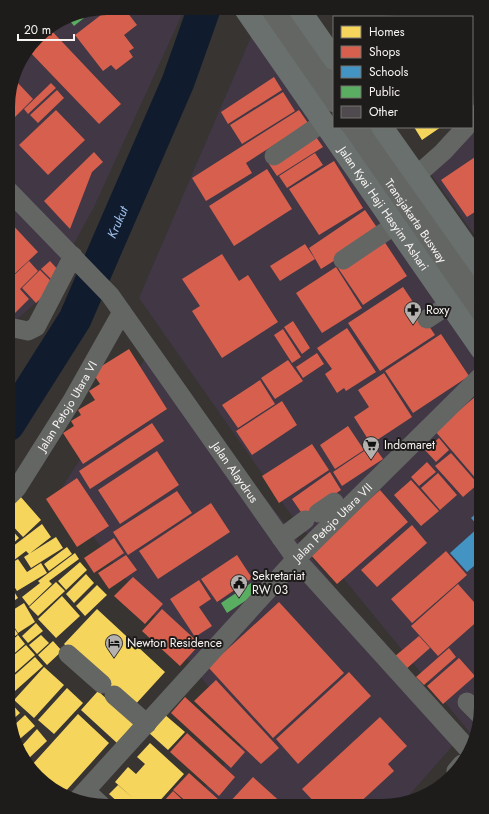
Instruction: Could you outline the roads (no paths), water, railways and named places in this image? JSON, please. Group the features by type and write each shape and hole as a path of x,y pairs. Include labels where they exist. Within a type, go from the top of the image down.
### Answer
{"main road":[{"name":"Jalan Kyai Haji Hasyim Ashari","path":"249,15 474,339"},
{"path":"303,15 333,58"},
{"path":"383,128 474,256"}],"street":[{"path":"272,15 333,102"},
{"path":"290,15 333,78"},
{"path":"274,156 324,122"},
{"name":"Transjakarta Busway","path":"351,128 474,306"},
{"name":"Transjakarta Busway","path":"369,128 474,280"},
{"path":"417,176 443,152 465,128"},
{"name":"Jalan Alaydrus","path":"15,197 110,295 296,559 466,746"},
{"path":"343,260 395,225"},
{"path":"15,328 28,331 36,327 75,258"},
{"path":"427,319 450,304"},
{"name":"Jalan Petojo Utara VI","path":"15,490 73,399 122,312"},
{"name":"Jalan Petojo Utara VII","path":"82,795 296,559 340,514 427,438 474,384"},
{"path":"280,538 334,502 340,514"},
{"path":"68,654 147,724"},
{"path":"467,702 474,709"}],"waterway":[{"name":"Krukut","path":"15,414 75,319 178,82 202,15"}],"place":[{"name":"Roxy","path":"413,325"},
{"name":"Indomaret","path":"371,460"},
{"name":"Sekretariat RW 03","path":"239,598"},
{"name":"Newton Residence","path":"114,658"}]}
